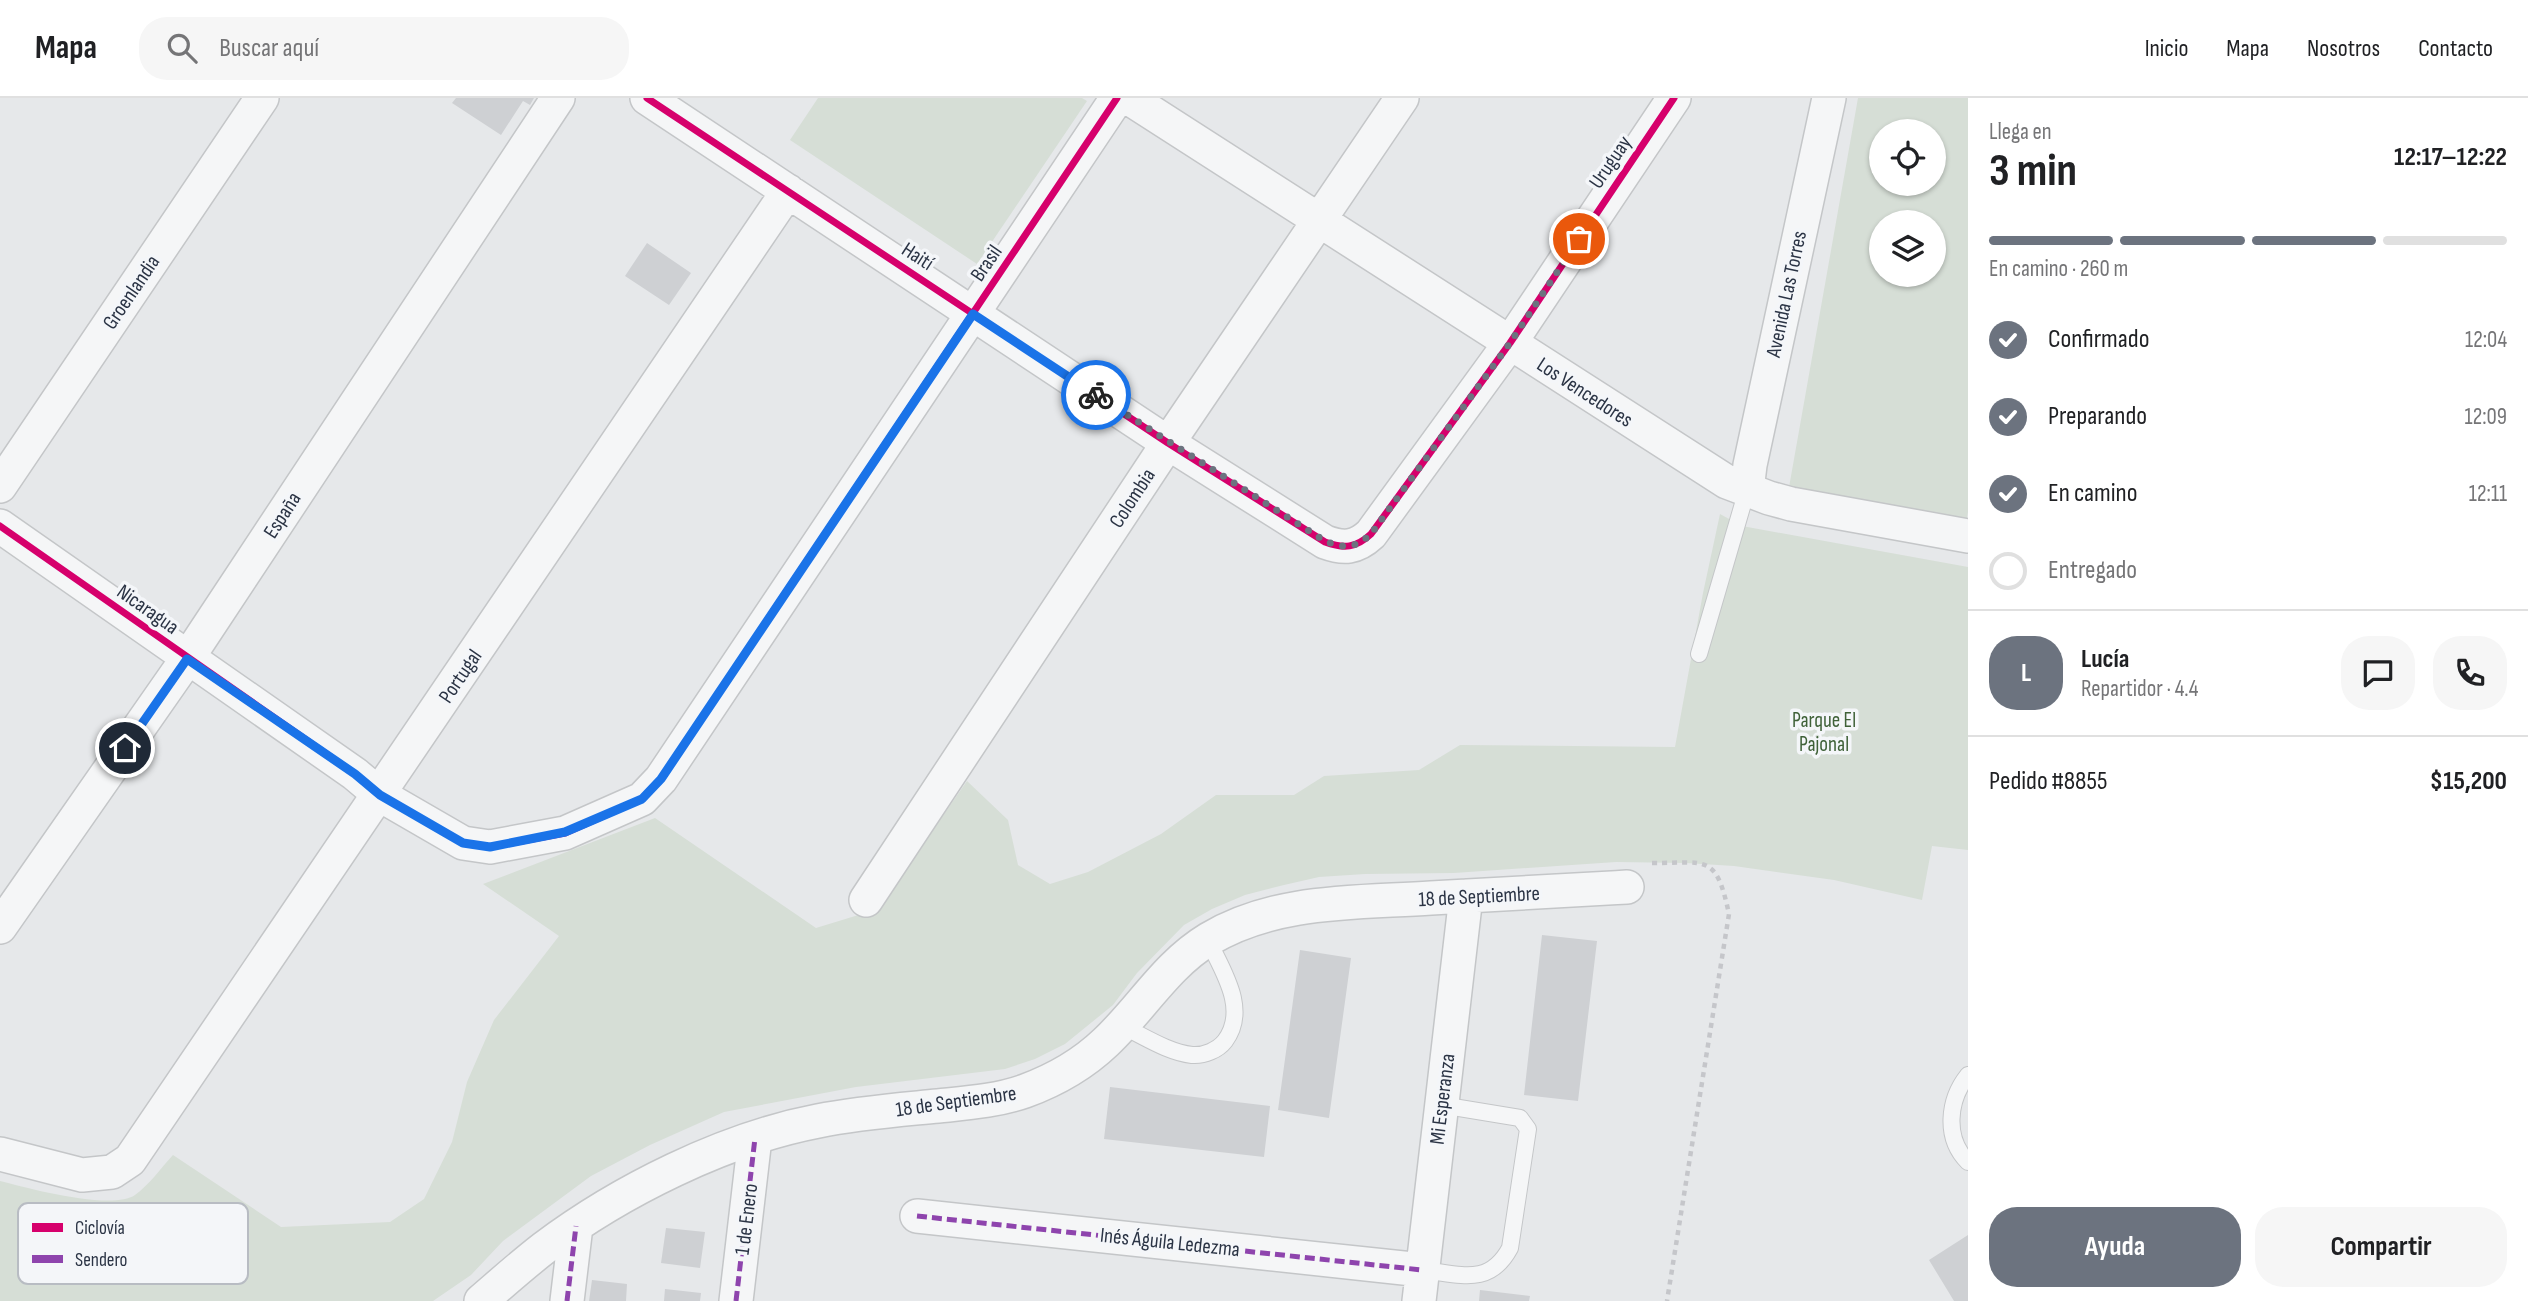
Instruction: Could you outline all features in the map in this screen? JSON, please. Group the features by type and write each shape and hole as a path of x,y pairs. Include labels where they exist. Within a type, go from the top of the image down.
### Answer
{"street":[{"name":"Groenlandia","path":"0,486 262,98"},
{"name":"España","path":"0,927 187,659 558,98"},
{"name":"Haití","path":"647,98 1168,443 1325,541 1337,547 1350,547"},
{"name":"Brasil","path":"490,847 565,832 642,799 661,779 1117,98"},
{"name":"Los Vencedores","path":"1129,98 1711,473 1747,491 1791,504 1968,536"},
{"name":"Colombia","path":"866,900 1168,443 1402,98"},
{"name":"Uruguay","path":"1350,547 1362,543 1371,534 1510,343 1674,98"},
{"name":"Avenida Las Torres","path":"1747,491 1749,465 1829,98"},
{"name":"Portugal","path":"0,1154 82,1175 112,1172 130,1160 788,191"},
{"name":"Nicaragua","path":"0,526 355,774 380,795 463,843 490,847"},
{"name":"18 de Septiembre","path":"481,1301 544,1248 592,1215 664,1176 755,1138 816,1121 865,1113 988,1100 1024,1091 1070,1070 1089,1057 1122,1026 1172,968 1208,940 1249,920 1304,906 1466,896 1638,875"},
{"name":"Mi Esperanza","path":"1421,1285 1466,896"},
{"name":"1 de Enero","path":"736,1301 755,1138"},
{"name":"Inés Águila Ledezma","path":"917,1216 1421,1285"},
{"path":"567,1301 576,1226"}],"lane":[{"path":"1699,654 1747,491"},
{"path":"1122,1026 1173,1051 1195,1055 1219,1049 1232,1031 1235,1012 1233,992 1208,940"},
{"path":"1968,1075 1951,1111 1951,1134 1961,1155 1968,1162"},
{"path":"1421,1285 1490,1272 1502,1262 1510,1248 1528,1129 1520,1118 1441,1105"}],"path":[{"path":"1638,875 1696,861 1711,867 1723,885 1729,914 1667,1301"}],"green space":[{"path":"818,98 1082,98 1087,101 977,264 790,140"},
{"path":"1858,98 1968,98 1966,524 1788,493"},
{"name":"Parque El Pajonal","path":"1720,514 1742,526 1968,567 1968,850 1932,846 1922,900 1834,880 1734,866 1686,863 1616,862 1454,873 1319,877 1245,895 1184,925 1137,973 1113,1005 1065,1044 1035,1059 1005,1069 856,1087 724,1112 650,1145 591,1176 503,1241 471,1275 433,1301 0,1301 0,1181 69,1197 108,1201 124,1199 140,1191 173,1155 245,1203 18,1203 18,1284 248,1284 248,1205 281,1227 390,1222 424,1199 452,1142 467,1082 494,1020 559,936 483,884 655,818 816,928 878,909 967,781 1008,820 1018,865 1050,884 1088,872 1161,834 1216,795 1294,795 1324,776 1419,770 1460,745 1675,747"}],"building":[{"path":"456,98 534,98 530,105 523,101 501,135 452,103"},
{"path":"647,243 691,273 669,305 625,276"},
{"path":"1542,935 1597,941 1578,1101 1524,1095"},
{"path":"1300,950 1351,958 1329,1118 1278,1110"},
{"path":"1110,1087 1270,1106 1264,1157 1104,1139"},
{"path":"666,1228 705,1232 700,1268 661,1263"},
{"path":"1968,1235 1968,1301 1954,1301 1929,1260"},
{"path":"592,1280 627,1284 626,1301 589,1301"},
{"path":"665,1289 701,1293 700,1301 664,1301"},
{"path":"1480,1290 1530,1296 1529,1301 1479,1301"}],"marked path":[{"path":"736,1301 755,1138"},
{"path":"917,1216 1422,1270"},
{"path":"567,1301 576,1226"}],"cycle path":[{"path":"647,98 1168,443 1325,542 1338,546 1355,545 1371,534 1510,343 1674,98"},
{"path":"0,526 355,774 380,795 463,843 490,847 565,833 642,799 661,779 1117,98"}],"way so far":[{"path":"1096,395 1325,541 1337,547 1350,547 1362,543 1371,534 1510,343 1579,239"}],"route":[{"path":"125,748 187,659 355,774 380,795 463,843 490,847 565,832 642,799 661,779 973,314 1096,395"}]}
